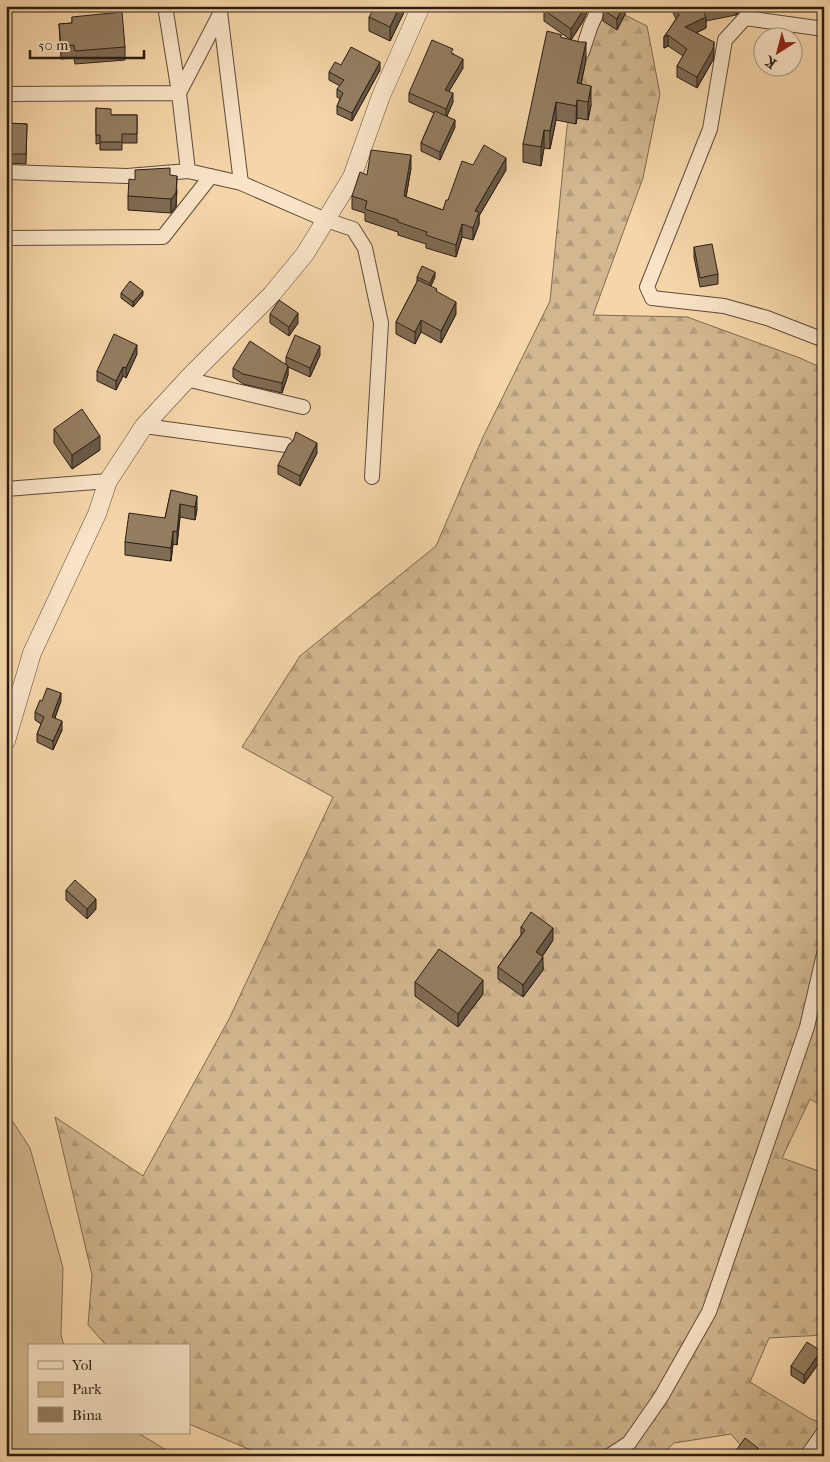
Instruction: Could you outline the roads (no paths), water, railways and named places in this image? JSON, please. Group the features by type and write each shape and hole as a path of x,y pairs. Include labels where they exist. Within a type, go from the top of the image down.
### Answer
{"street":[{"path":"165,6 179,93 188,172"},
{"path":"6,741 32,653 97,514 108,481 144,426 186,379 272,294 305,254 352,177 381,96 421,6"},
{"path":"582,52 600,6"},
{"path":"179,93 220,10"},
{"path":"220,10 241,183"},
{"path":"824,29 745,18 725,40 710,129 647,287 652,298 724,306 767,318 824,340"},
{"path":"6,94 179,93"},
{"path":"6,172 127,176 188,172 241,183 326,220 353,229 365,248 381,323 372,477"},
{"path":"6,238 163,237 211,176"},
{"path":"186,379 303,407"},
{"path":"144,426 286,445"},
{"path":"6,489 108,481"},
{"path":"609,1456 629,1443 661,1397 709,1312 807,1028 824,954"},
{"path":"807,1456 824,1432"}]}
